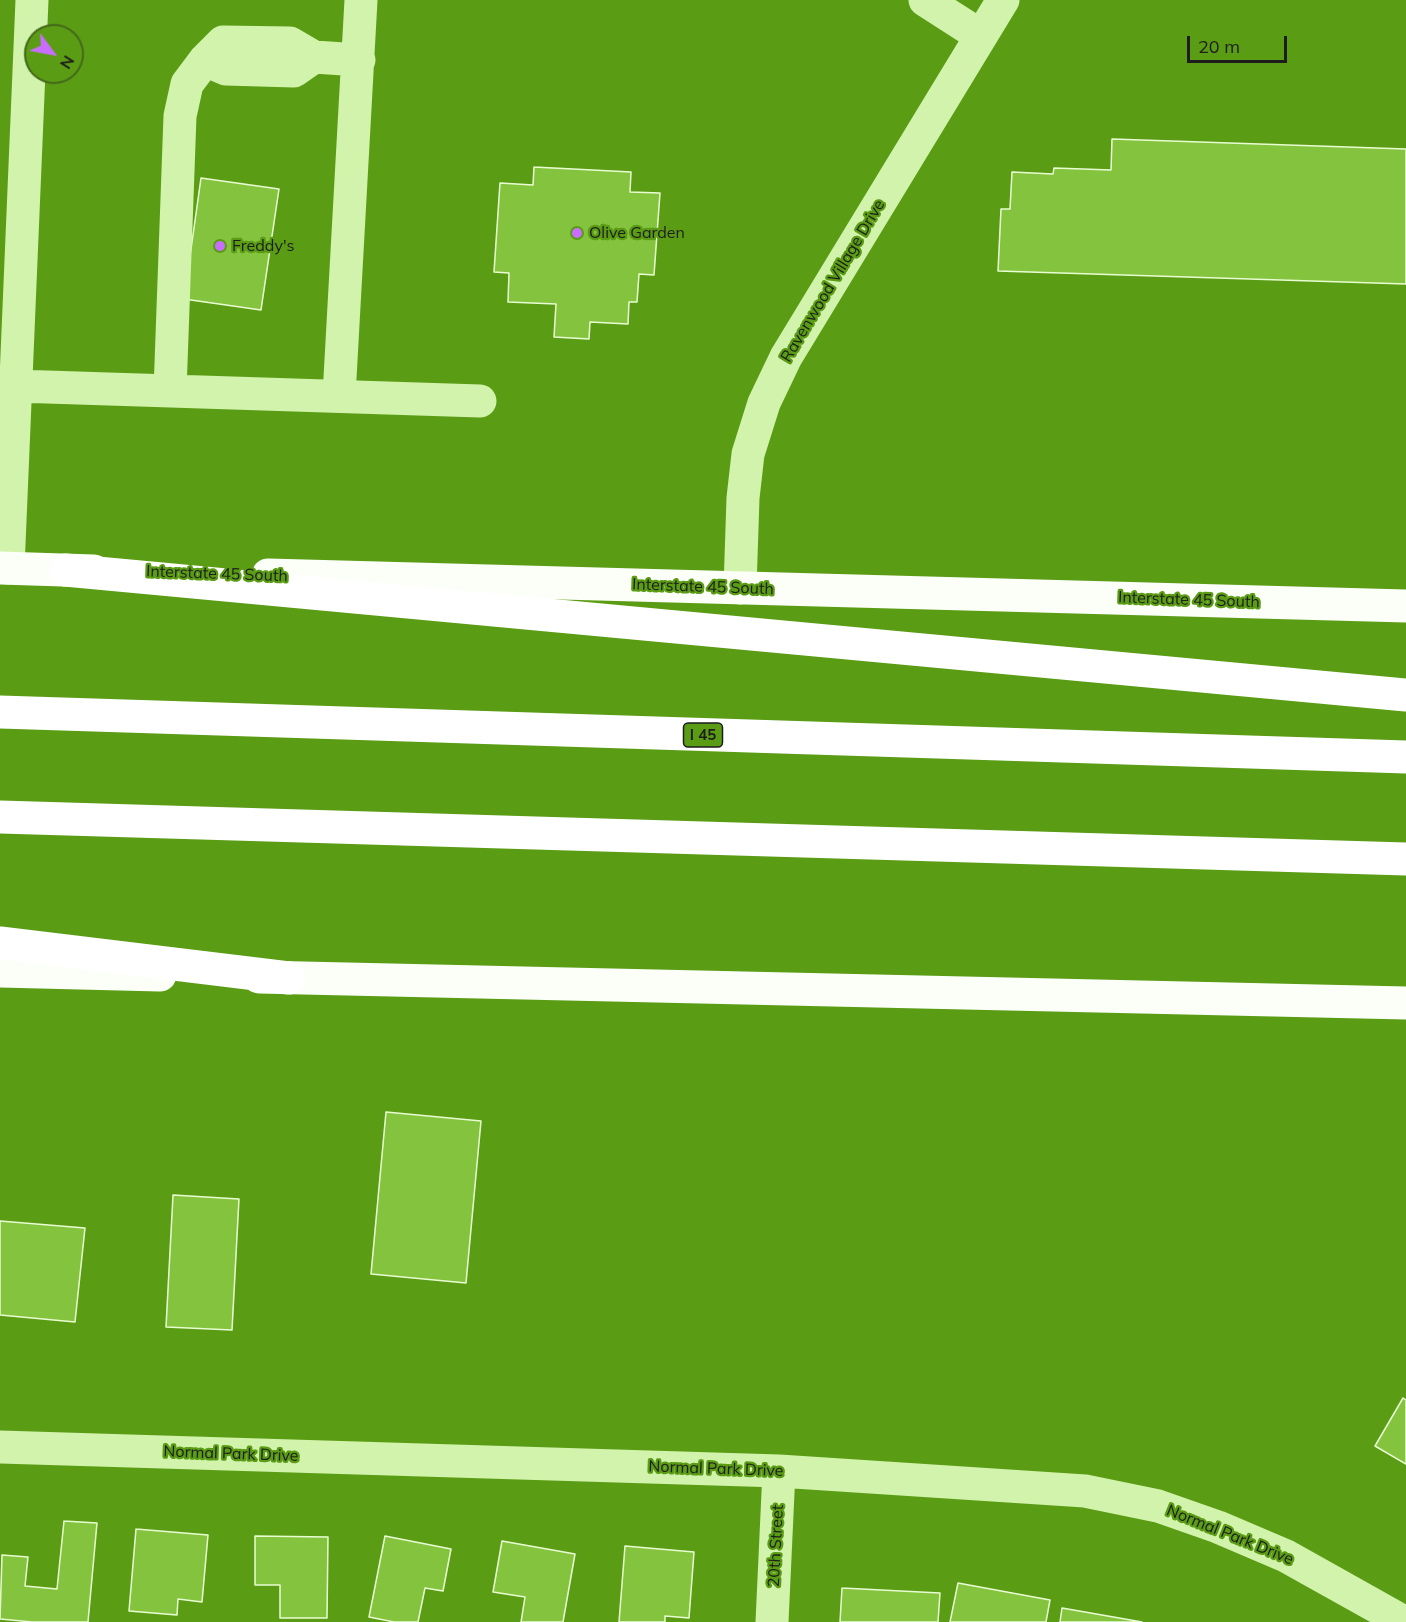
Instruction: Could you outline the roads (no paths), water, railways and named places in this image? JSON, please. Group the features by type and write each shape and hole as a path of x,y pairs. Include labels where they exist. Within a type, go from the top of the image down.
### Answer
{"highway":[{"path":"65,570 1406,695"},
{"name":"I 45","path":"0,712 1406,757"},
{"path":"0,817 1406,859"},
{"path":"0,943 289,978"}],"main road":[{"name":"Interstate 45 South","path":"4,568 1406,606"},
{"path":"0,971 1406,1003"}],"street":[{"path":"4,568 16,386 32,0"},
{"path":"339,396 361,0"},
{"path":"925,0 981,36"},
{"name":"Ravenwood Village Drive","path":"740,588 743,498 748,454 764,403 786,357 1003,0"},
{"path":"170,391 180,116 187,84 205,60 224,42 290,43 314,57 359,60"},
{"path":"16,386 480,401"},
{"name":"Normal Park Drive","path":"0,1447 779,1471 1074,1490 1158,1506 1218,1527 1286,1556 1404,1622"},
{"name":"20th Street","path":"772,1622 779,1471"}],"place":[{"name":"Olive Garden","path":"577,233"},
{"name":"Freddy's","path":"220,246"}]}
